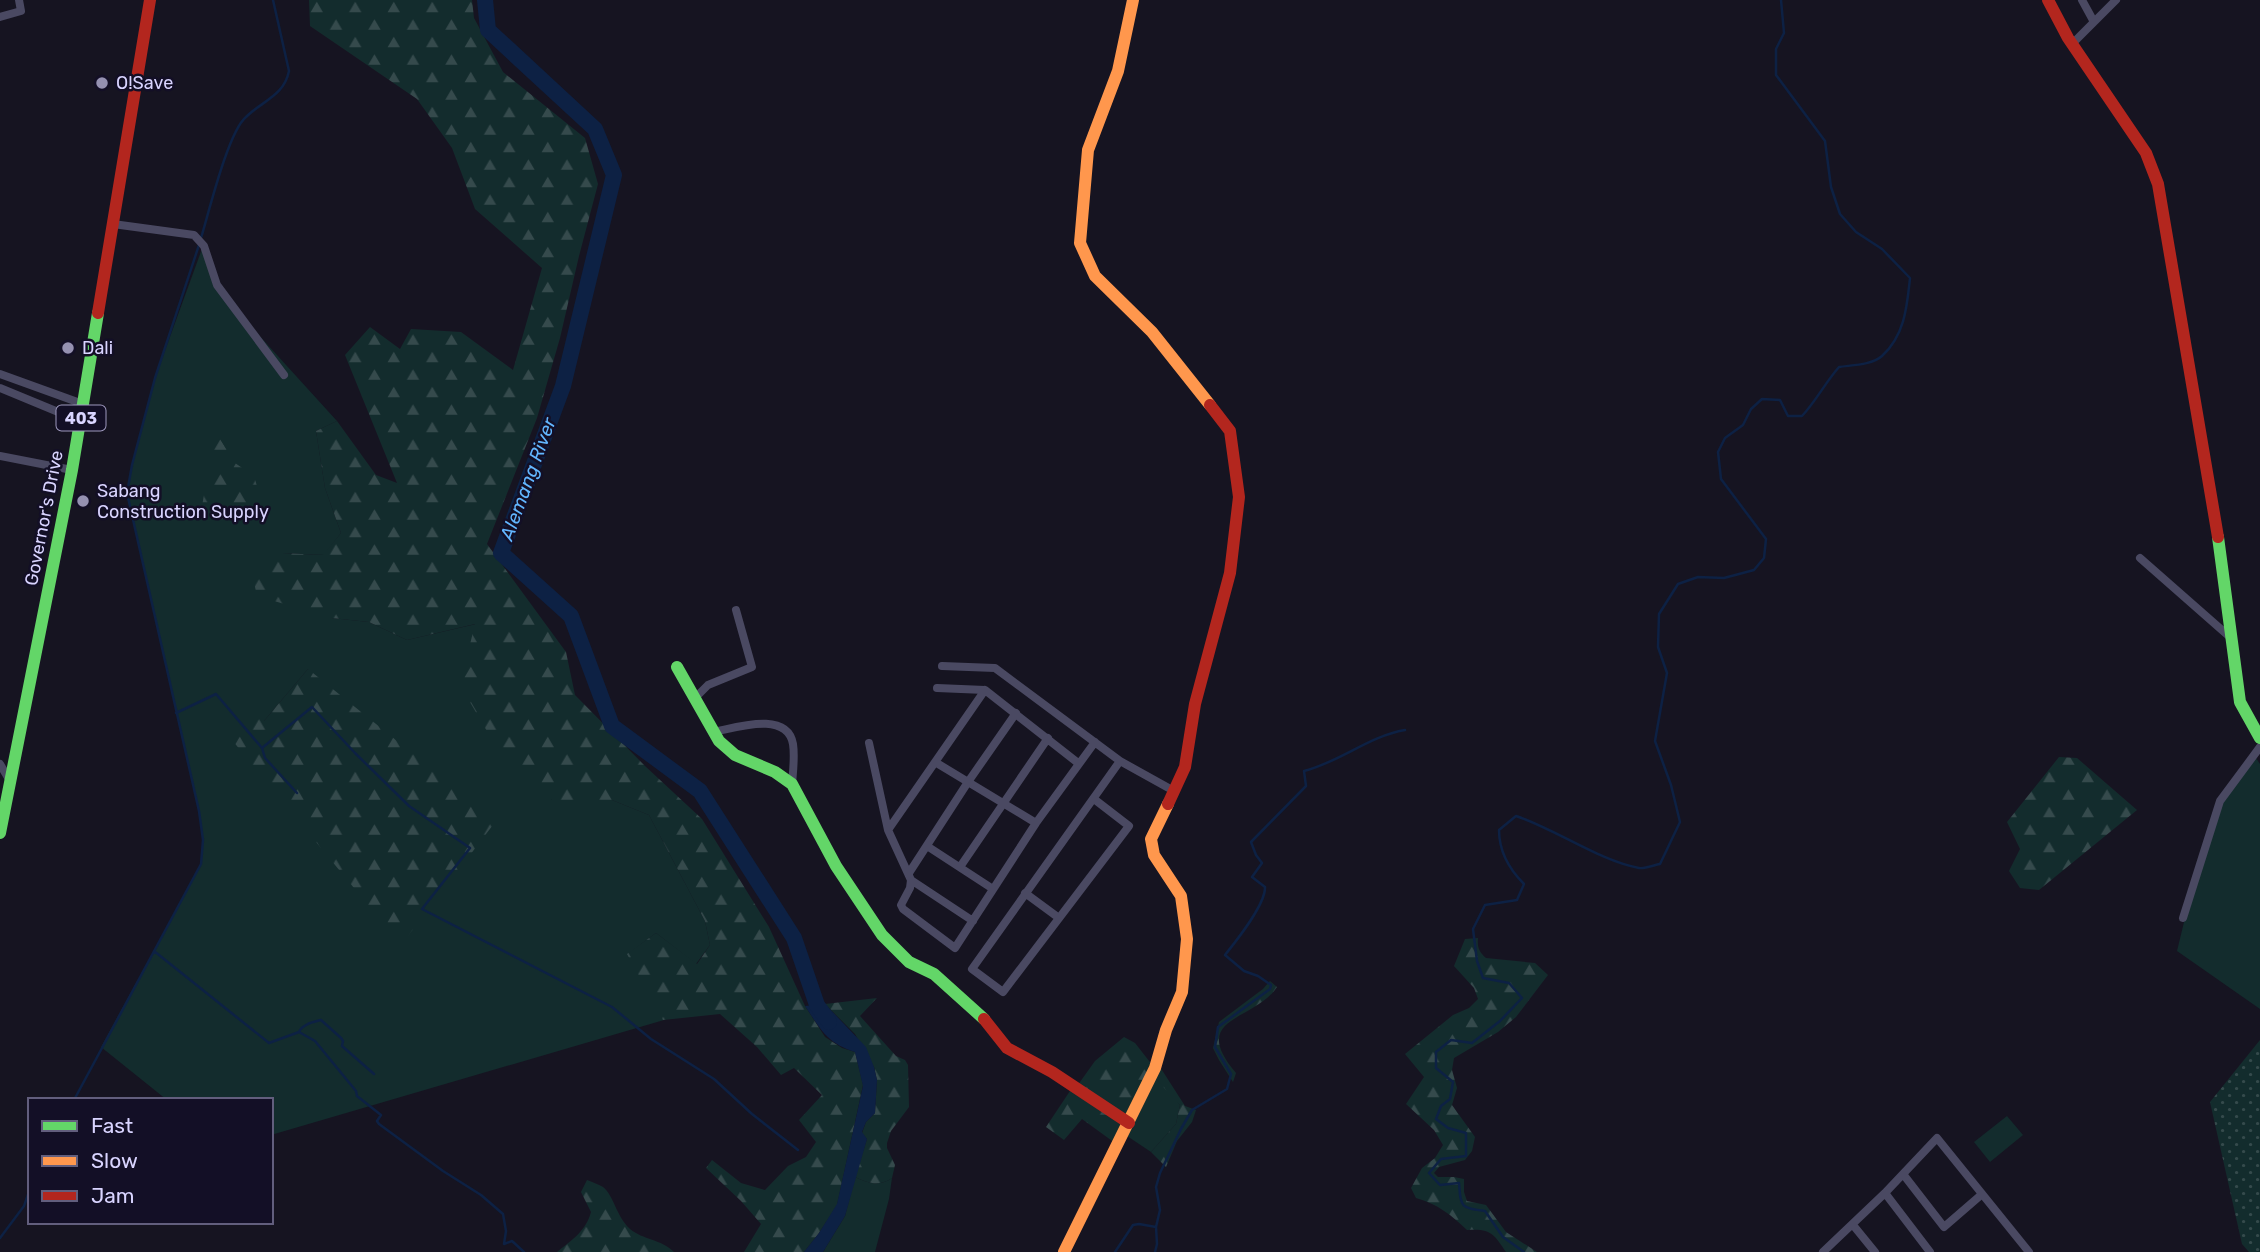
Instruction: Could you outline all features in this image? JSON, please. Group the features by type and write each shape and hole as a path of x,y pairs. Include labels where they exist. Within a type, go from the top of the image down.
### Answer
{"street":[{"path":"0,17 21,11 19,0"},
{"name":"Governor's Drive","path":"0,833 72,470 150,0"},
{"path":"1064,1252 1155,1068 1166,1030 1182,992 1187,939 1181,896 1154,855 1151,839 1185,767 1195,704 1230,573 1239,496 1230,431 1152,332 1094,276 1080,243 1088,150 1118,71 1133,0"},
{"path":"2048,0 2072,44 2146,153 2158,184 2212,504 2240,702 2260,738"},
{"path":"2082,0 2094,22"},
{"path":"2072,44 2116,0"},
{"path":"113,224 194,235 204,246 217,285 284,374"},
{"path":"0,374 83,404"},
{"path":"0,388 80,421"},
{"path":"35,402 39,388"},
{"path":"0,456 72,470"},
{"path":"2140,558 2231,639"},
{"path":"695,698 708,685 752,667 736,610"},
{"path":"942,666 995,667 1120,761 1174,791"},
{"path":"677,667 716,738 732,753 782,775 792,784 836,866 882,935 909,962 934,974 949,986 992,1027 1007,1048 1052,1072 1129,1123"},
{"path":"937,688 985,690 1078,763"},
{"path":"888,830 985,690"},
{"path":"910,877 968,782 1016,713"},
{"path":"713,732 761,723 777,725 792,741 792,784"},
{"path":"960,867 1048,738"},
{"path":"869,743 888,830 910,877 910,888 901,905 955,948 1036,823 1095,742"},
{"path":"2183,918 2220,801 2260,747"},
{"path":"1094,799 1129,826 1003,992 972,969 1120,761"},
{"path":"935,762 1036,823"},
{"path":"0,764 10,781"},
{"path":"927,846 993,889"},
{"path":"910,877 972,921"},
{"path":"1025,893 1059,918"},
{"path":"1823,1252 1885,1193 1937,1138 2029,1252"},
{"path":"1903,1174 1944,1227 1981,1195"},
{"path":"1885,1193 1930,1252"},
{"path":"1853,1225 1875,1252"}],"green space":[{"path":"309,0 472,0 474,18 503,72 585,138 598,184 537,418 487,544 566,652 575,695 702,819 769,927 805,1006 825,1037 842,1048 855,1052 863,1085 837,1205 804,1252 744,1252 761,1224 706,1168 712,1160 741,1183 765,1190 788,1166 806,1157 816,1142 799,1120 822,1095 794,1068 781,1075 757,1047 720,1014 663,1020 627,954 656,933 697,964 710,945 705,921 649,815 612,800 552,800 491,738 460,685 475,624 407,640 369,622 332,618 257,596 249,559 282,553 323,555 341,533 325,488 316,431 337,421 376,475 397,483 345,355 370,327 400,349 411,329 461,332 513,370 542,268 475,209 452,148 417,99 310,26"},
{"path":"203,246 217,285 237,311 337,421 316,431 325,488 341,533 324,555 282,553 332,618 369,622 407,640 476,624 552,800 612,800 649,815 705,921 710,945 696,964 656,933 628,954 664,1020 273,1134 273,1098 165,1098 101,1047 201,864 203,840 199,811 127,493 155,378","holes":["308,669 401,944 264,721"]},
{"path":"215,431 235,463 254,476 259,493 240,517 215,520 201,512"},
{"path":"308,669 496,821 401,945 232,740 248,710 264,721"},
{"path":"2254,755 2260,764 2260,1009 2177,951 2193,885 2220,801"},
{"path":"2059,757 2077,758 2137,810 2039,890 2020,888 2009,871 2020,849 2007,822"},
{"path":"1478,938 1479,949 1486,958 1535,963 1548,975 1516,1017 1498,1032 1454,1058 1452,1070 1457,1088 1452,1105 1475,1137 1472,1151 1465,1160 1439,1167 1434,1173 1438,1177 1464,1179 1467,1201 1486,1205 1506,1232 1537,1252 1506,1252 1487,1231 1467,1230 1444,1211 1416,1198 1411,1188 1422,1168 1435,1158 1443,1145 1434,1130 1406,1104 1424,1077 1405,1054 1453,1015 1469,1008 1478,999 1474,988 1454,966 1465,939"},
{"path":"1270,981 1277,987 1267,998 1222,1030 1219,1040 1223,1054 1236,1073 1233,1082 1213,1048 1219,1022"},
{"path":"877,998 860,1016 896,1056 905,1060 908,1065 909,1107 891,1131 887,1143 895,1165 892,1178 878,1183 855,1177 867,1139 862,1133 866,1122 875,1113 877,1080 874,1067 855,1034 825,1004"},
{"path":"1124,1037 1135,1043 1153,1066 1115,1143 1082,1119 1064,1140 1046,1127 1072,1088 1075,1089 1095,1061"},
{"path":"2260,1040 2260,1252 2249,1252 2242,1244 2210,1102"},
{"path":"1160,1067 1185,1106 1196,1110 1192,1122 1177,1141 1166,1167 1151,1152 1176,1124 1180,1105 1155,1078"},
{"path":"1155,1078 1180,1105 1176,1124 1151,1152 1127,1136"},
{"path":"2007,1116 2023,1135 1990,1162 1974,1142"},
{"path":"855,1177 874,1183 892,1178 875,1252 823,1252 845,1216"},
{"path":"587,1180 607,1191 630,1229 674,1252 557,1252 578,1235 589,1219 591,1212 581,1192"}],"water":[{"path":"825,1004 866,1047 877,1080 875,1113 866,1122 862,1132 867,1139 845,1216 823,1252 804,1252 837,1204 863,1086 855,1052 831,1040 805,1006"}],"waterway":[{"path":"201,238 226,155 239,125 277,92 289,71 273,0"},
{"name":"Alemang River","path":"485,0 488,30 595,129 614,175 563,386 501,553 571,616 612,726 700,791 794,938 817,1005 829,1022"},
{"path":"1524,1252 1503,1237 1485,1211 1463,1205 1459,1183 1440,1185 1429,1173 1441,1159 1466,1156 1466,1133 1448,1128 1436,1119 1441,1106 1450,1099 1453,1082 1436,1068 1436,1052 1451,1040 1472,1043 1500,1021 1522,998 1509,983 1483,978 1477,961 1473,929 1485,905 1517,900 1524,884 1506,859 1499,830 1516,816 1609,859 1641,868 1660,864 1680,822 1671,785 1655,741 1667,673 1658,647 1659,614 1678,584 1698,577 1724,578 1754,570 1764,558 1766,539 1721,479 1718,452 1725,438 1743,425 1751,409 1762,399 1780,400 1788,416 1802,416 1839,367 1867,363 1882,356 1896,339 1906,309 1910,278 1882,249 1856,232 1840,214 1831,187 1825,141 1776,75 1776,49 1784,33 1781,0"},
{"path":"75,1098 201,864 203,840 199,811 127,493 155,378 199,245"},
{"path":"176,713 216,694 262,748 265,758 297,793"},
{"path":"262,748 312,707 409,806 470,848 422,909 612,1007 651,1039 714,1079 752,1114 798,1150"},
{"path":"1115,1252 1133,1225 1156,1227 1160,1210 1156,1187 1181,1129 1192,1110 1227,1089 1231,1074 1215,1047 1218,1027 1270,989 1271,985 1244,971 1225,955 1250,922 1264,894 1265,887 1252,877 1262,863 1251,842 1306,786 1304,771 1330,762 1379,738 1405,730"},
{"path":"154,951 269,1043 299,1032 315,1041 356,1091 357,1096 381,1115 377,1121 379,1124 481,1195 503,1214 506,1231 504,1244 512,1241 524,1252"},
{"path":"299,1032 305,1025 321,1020 341,1038 342,1046 374,1074"},
{"path":"0,1238 24,1206 28,1195"},
{"path":"1155,1252 1156,1227"}],"traffic: fast":[{"path":"0,833 72,470 98,313"},
{"path":"2218,537 2240,702 2260,738"},
{"path":"677,667 719,741 735,755 775,772 792,784 836,866 882,935 909,962 934,974 984,1019"}],"traffic: slow":[{"path":"1133,0 1118,71 1088,150 1080,243 1095,276 1152,332 1210,405"},
{"path":"1064,1252 1155,1068 1166,1030 1182,992 1187,939 1181,896 1154,855 1151,839 1168,804"}],"traffic: jam":[{"path":"98,313 150,0"},
{"path":"2048,0 2068,38 2146,153 2158,184 2218,537"},
{"path":"1168,804 1185,767 1195,704 1230,573 1239,497 1230,431 1210,405"},
{"path":"984,1019 1007,1048 1052,1072 1129,1123"}],"place":[{"name":"O!Save","path":"102,83"},
{"name":"Dali","path":"68,348"},
{"name":"Sabang Construction Supply","path":"83,501"}]}
